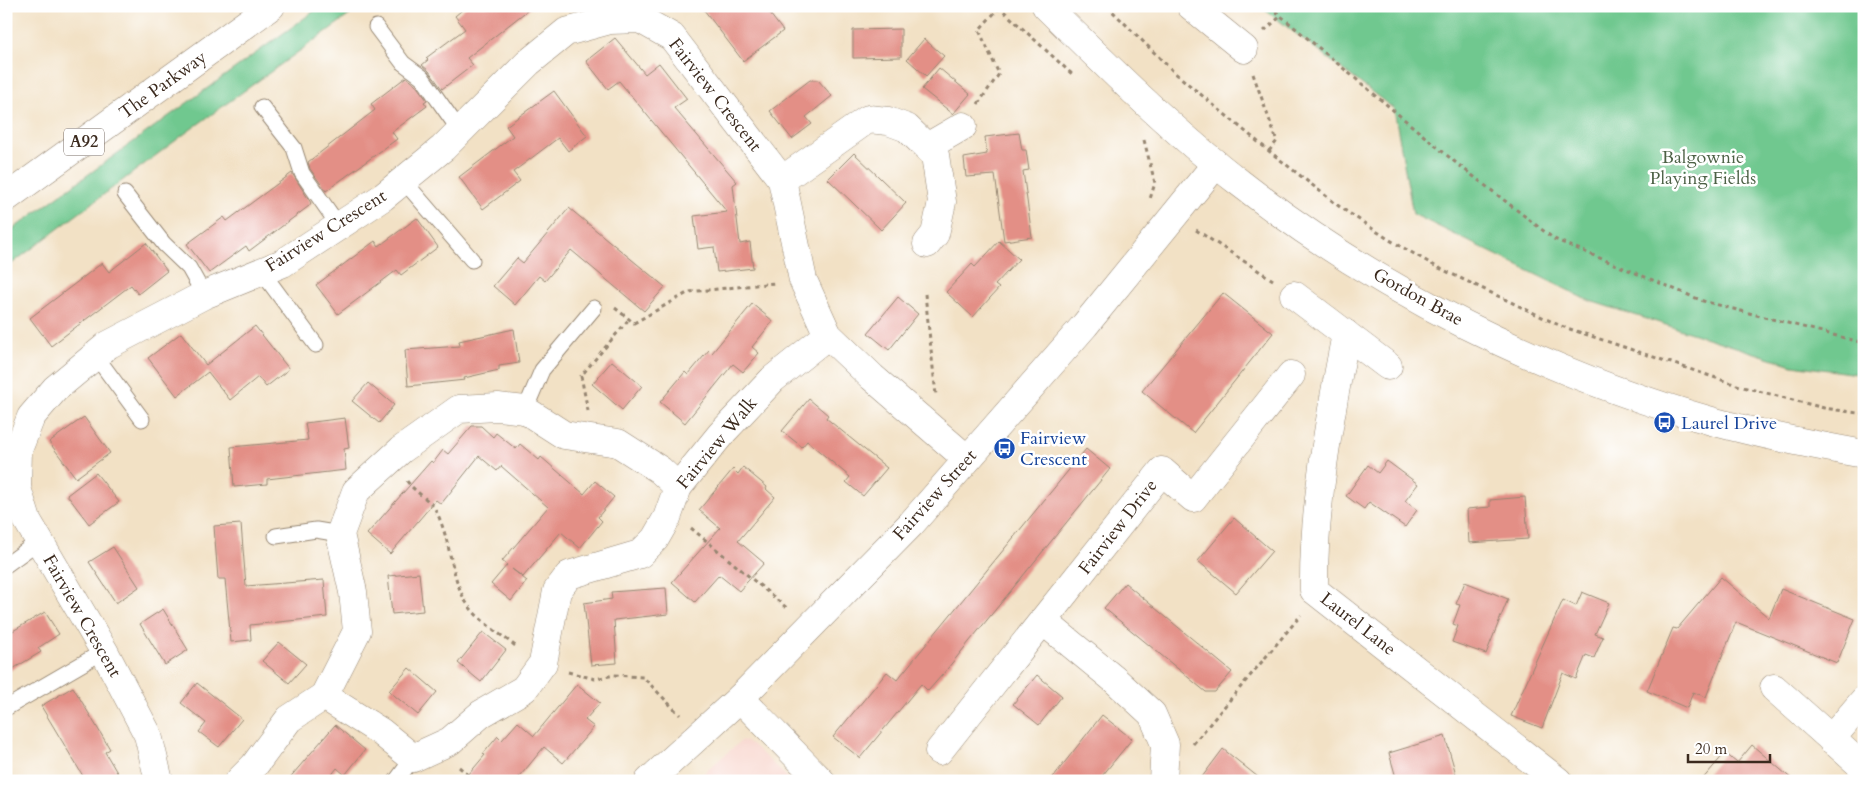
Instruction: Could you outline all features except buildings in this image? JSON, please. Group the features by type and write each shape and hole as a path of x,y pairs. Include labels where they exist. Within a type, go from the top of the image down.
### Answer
{"street":[{"name":"The Parkway","path":"6,198 271,6"},
{"name":"Gordon Brae","path":"1046,6 1147,103 1216,164 1307,231 1386,281 1446,314 1563,369 1619,391 1715,422 1864,454"},
{"path":"1191,6 1244,48"},
{"name":"Fairview Crescent","path":"159,781 148,736 104,651 27,520 17,488 12,450 31,417 55,389 108,345 204,296 282,263 383,197 460,131 528,63 566,32 642,13 672,37 782,180 803,280 828,335 967,459"},
{"path":"782,180 868,118 888,121 907,128 935,155 942,202 935,234 927,244"},
{"path":"927,147 963,126"},
{"name":"Fairview Street","path":"649,781 740,698 911,524 1085,326 1216,164"},
{"path":"1294,294 1388,366"},
{"name":"Laurel Lane","path":"1346,334 1331,411 1314,554 1314,590 1558,781"},
{"name":"Fairview Walk","path":"413,758 450,740 481,714 524,689 541,666 549,639 557,591 569,575 640,554 655,539 674,498 721,434 773,378 828,335"},
{"name":"Fairview Drive","path":"939,751 1162,471 1193,498 1292,375"},
{"path":"239,781 254,766 290,719 324,696 357,631 353,592 340,534 356,491 392,458 459,409 498,407 525,410 564,436 593,438 618,443 660,470 674,498"},
{"path":"1043,621 1115,680 1152,714 1165,744 1164,779"},
{"path":"1774,688 1864,768"},
{"path":"324,696 381,732 413,758"},
{"path":"740,698 821,781"},
{"path":"1831,739 1864,700"}],"lane":[{"path":"376,27 403,62 422,77 460,131"},
{"path":"262,107 294,148 302,173 339,226"},
{"path":"403,180 472,260"},
{"path":"125,194 164,244 189,268 204,296"},
{"path":"262,272 316,346"},
{"path":"525,410 542,370 594,308"},
{"path":"96,355 142,419"},
{"path":"276,536 316,530 340,534"},
{"path":"6,565 39,541"},
{"path":"6,708 104,651"},
{"path":"396,781 413,758"}],"path":[{"path":"1107,6 1175,73 1269,151 1340,207 1388,239 1437,267 1561,326 1743,387 1824,408 1864,414"},
{"path":"1269,6 1455,162 1554,239 1703,301 1864,343"},
{"path":"963,126 998,74 979,30 998,7 1079,80"},
{"path":"1244,48 1277,141 1269,151"},
{"path":"1137,133 1144,139 1155,184 1150,201"},
{"path":"1190,233 1197,230 1294,294"},
{"path":"594,308 603,298 634,323 689,292 803,280"},
{"path":"926,294 939,434"},
{"path":"593,438 581,376 629,319"},
{"path":"392,458 409,484 435,509 450,547 458,584 467,604 484,621 541,666 595,679 614,675 643,677 700,735"},
{"path":"674,498 810,627"},
{"path":"1164,779 1307,607 1314,590"}],"shaded area":[{"path":"742,740 753,745 791,781 695,781"}],"green space":[{"path":"321,6 362,6 183,135 6,268 6,234"},
{"name":"Balgownie Playing Fields","path":"1260,6 1864,6 1864,375 1793,365 1590,301 1413,214 1394,109"}],"place":[{"name":"Laurel Drive","path":"1665,423"},
{"name":"Fairview Crescent","path":"1004,448"}]}
